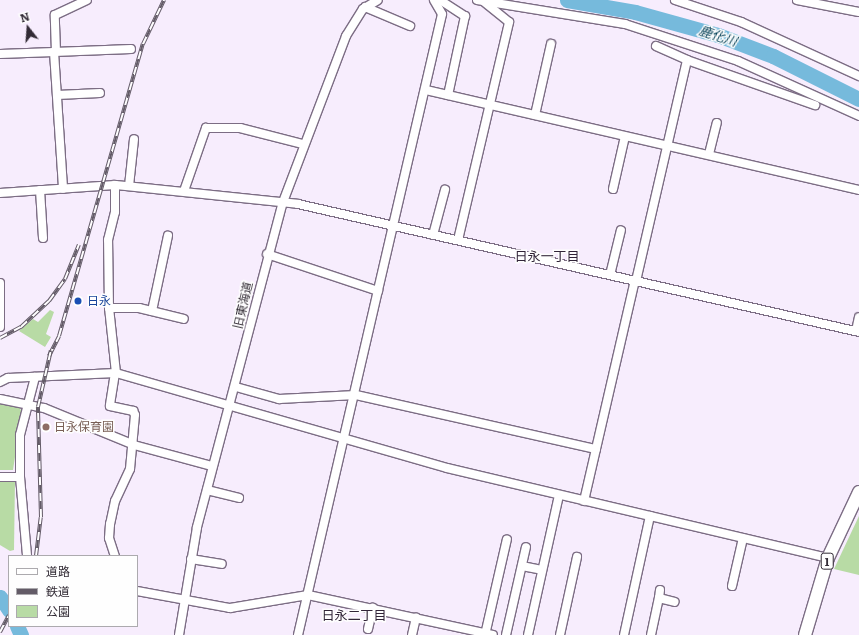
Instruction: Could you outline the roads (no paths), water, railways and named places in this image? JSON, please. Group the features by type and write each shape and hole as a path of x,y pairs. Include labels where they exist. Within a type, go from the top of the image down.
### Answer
{"highway":[{"name":"1","path":"804,635 828,558 859,492"}],"street":[{"path":"63,189 55,52 55,15 87,0"},
{"name":"旧東海道","path":"180,635 191,559 206,490 236,387 267,254 283,202 303,144 346,36 365,7 378,0"},
{"path":"298,635 426,90 442,14 434,0"},
{"path":"440,0 465,16 448,95"},
{"path":"458,240 491,105 509,22 480,0"},
{"path":"480,0 574,14 654,33 738,61 859,116"},
{"path":"675,0 742,22 859,76"},
{"path":"797,0 859,12"},
{"path":"365,7 410,26"},
{"path":"535,115 551,44"},
{"path":"656,46 687,60 815,105"},
{"path":"0,54 131,49"},
{"path":"584,501 687,60"},
{"path":"426,90 709,154 859,190"},
{"path":"57,95 100,93"},
{"path":"709,154 717,123"},
{"path":"184,191 206,128 247,129 303,144"},
{"path":"613,190 625,136"},
{"path":"129,186 134,139"},
{"path":"115,185 116,212 108,240 109,308 115,373 110,406 134,412 134,445 130,469 115,501 110,524 109,538 115,555"},
{"path":"0,193 115,185 283,202 636,280 857,332 859,317"},
{"path":"40,190 43,238"},
{"path":"433,235 445,190"},
{"path":"610,275 621,230"},
{"path":"152,311 168,236"},
{"path":"267,254 378,291"},
{"path":"0,283 0,327"},
{"path":"109,308 152,311 184,319"},
{"path":"0,382 8,378 115,373 230,404 344,440 559,495 828,558"},
{"path":"27,555 20,477 20,435 30,406 35,377"},
{"path":"236,387 279,399 354,395 596,449"},
{"path":"0,399 44,408 134,445 212,466"},
{"path":"0,477 20,477"},
{"path":"206,490 238,498"},
{"path":"528,635 559,495"},
{"path":"624,635 650,516"},
{"path":"732,586 743,538"},
{"path":"138,591 230,608 308,595 488,634 507,539"},
{"path":"506,635 526,547"},
{"path":"560,635 577,557"},
{"path":"191,559 222,564"},
{"path":"522,566 542,570"},
{"path":"651,635 660,594 675,602"},
{"path":"368,629 373,608"},
{"path":"412,635 416,618"}],"waterway":[{"name":"鹿化川","path":"567,0 635,12 718,35 773,56 859,99"},
{"path":"0,597 8,609"},
{"path":"17,627 21,635"}],"railway":[{"path":"49,356 59,336 143,44 164,0"},
{"path":"0,338 21,327 49,301 65,279 79,245"},
{"path":"36,555 41,517 38,407 51,350"},
{"path":"0,632 8,617"}],"place":[{"name":"日永","path":"78,301"},
{"name":"日永保育園","path":"46,427"}],"district":[{"name":"日永一丁目","path":"547,256"},
{"name":"日永二丁目","path":"354,615"}]}
